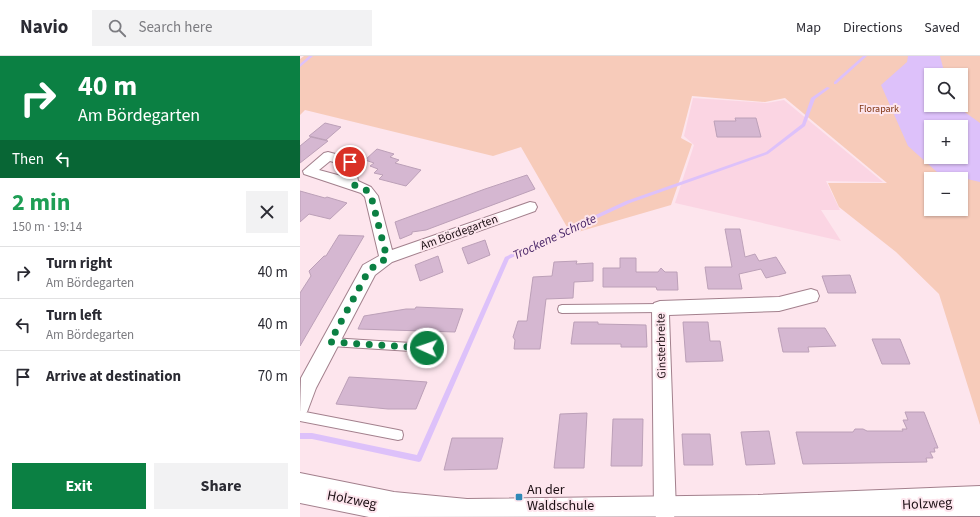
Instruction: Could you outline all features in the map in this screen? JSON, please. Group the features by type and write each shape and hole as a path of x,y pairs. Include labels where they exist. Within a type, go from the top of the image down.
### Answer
{"street":[{"path":"352,184 366,190 371,196 387,258"},
{"name":"Am Bördegarten","path":"300,405 304,384 330,342 369,270 387,258 530,207"},
{"name":"Ginsterbreite","path":"665,512 660,308 779,304 811,296"},
{"name":"Holzweg","path":"300,488 367,502 456,513 758,510 980,501"}],"lane":[{"path":"562,309 660,308"},
{"path":"330,342 427,348"},
{"path":"300,416 398,434"}],"shaded area":[{"path":"908,56 940,56 943,68 924,68 924,112 965,112 980,123 980,182 968,179 968,172 937,172 928,164 968,164 968,120 924,120 924,160 908,146 881,85 907,62"},
{"path":"693,98 767,103 784,100 883,182 826,181 840,210 821,210 841,241 675,203 694,145 684,136"}],"green space":[{"name":"Florapark","path":"304,56 980,56 980,425 939,294 896,252 839,207 828,183 887,183 785,98 765,102 692,96 681,138 692,144 671,205 571,234 521,147 493,156 305,110 300,115 300,59"}],"building":[{"path":"735,118 756,118 761,137 717,137 714,121 736,121"},
{"path":"325,123 341,127 326,140 309,136"},
{"path":"311,137 328,141 300,163 300,146"},
{"path":"377,149 394,154 390,157 399,160 395,163 421,170 406,186 379,179 383,175 374,173 378,169 370,166 374,163 365,160"},
{"path":"527,175 535,189 426,230 412,232 412,234 400,239 395,222"},
{"path":"300,191 347,203 330,219 309,214 300,222"},
{"path":"725,229 740,229 745,257 755,254 759,261 776,257 786,273 766,278 761,269 739,274 742,289 708,289 705,267 732,267"},
{"path":"339,235 364,236 300,346 300,293 311,276 309,271 324,256 326,256"},
{"path":"485,240 490,255 468,264 462,248"},
{"path":"438,256 443,272 420,281 415,265"},
{"path":"620,258 636,258 636,272 658,272 661,268 665,272 677,272 678,290 657,290 656,287 603,287 603,268 620,268"},
{"path":"577,261 576,264 593,263 593,281 574,282 573,298 546,299 540,349 514,349 515,340 513,337 518,321 527,321 533,277 552,276 554,262"},
{"path":"850,275 856,293 828,293 822,276"},
{"path":"416,307 463,309 455,332 358,329 364,316 406,309 415,309"},
{"path":"574,322 646,325 647,347 621,347 621,344 571,344"},
{"path":"683,322 708,322 710,341 720,341 723,361 686,362"},
{"path":"778,328 825,328 836,346 808,347 809,352 783,352"},
{"path":"872,339 900,339 910,364 882,364"},
{"path":"349,377 427,382 416,409 388,409 336,404"},
{"path":"905,412 924,412 938,448 934,448 935,452 930,452 933,458 926,458 927,462 803,464 796,432 853,432 855,429 863,429 867,431 903,431 902,429 907,429 903,420 908,420"},
{"path":"587,413 584,468 554,468 560,414"},
{"path":"613,419 643,419 642,466 611,466"},
{"path":"769,431 775,464 746,465 741,432"},
{"path":"682,434 710,434 713,465 684,465"},
{"path":"452,438 503,438 497,469 444,470"}],"waterway":[{"path":"300,66 311,56"},
{"name":"Trockene Schrote","path":"835,83 865,56"},
{"name":"Trockene Schrote","path":"300,436 312,436 419,459 507,258 628,202 767,153 804,125 813,98 828,88"}],"place":[{"name":"An der Waldschule","path":"519,497"}],"route":[{"path":"350,162 352,184 366,190 371,196 387,258 369,270 330,342 427,348"}]}
